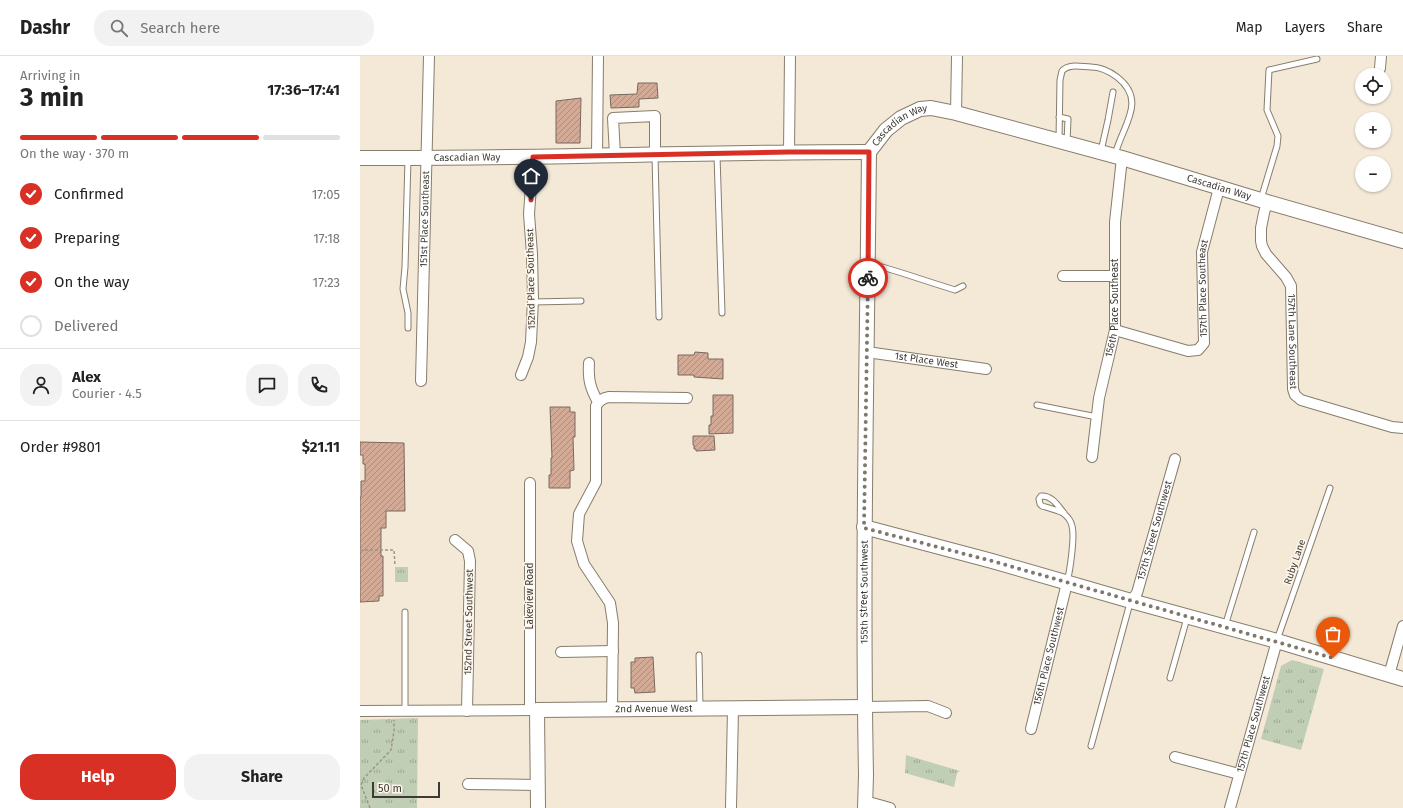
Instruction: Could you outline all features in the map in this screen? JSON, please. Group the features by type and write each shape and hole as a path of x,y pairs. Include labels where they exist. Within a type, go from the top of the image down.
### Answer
{"street":[{"name":"151st Place Southeast","path":"421,381 429,56"},
{"path":"597,156 598,56"},
{"path":"789,152 790,56"},
{"path":"956,112 957,56"},
{"path":"1380,68 1381,56"},
{"name":"Cascadian Way","path":"360,158 426,159 789,152 869,152 886,130 901,118 920,109 930,108 956,112 1118,157 1403,241"},
{"path":"615,155 614,118 654,116 655,155"},
{"name":"155th Street Southwest","path":"865,804 864,528 869,152"},
{"name":"152nd Place Southeast","path":"521,375 528,357 531,342 533,302 529,214 533,157"},
{"name":"156th Place Southeast","path":"1092,456 1099,398 1115,330 1115,222 1118,157"},
{"name":"157th Place Southeast","path":"1115,330 1188,351 1198,350 1204,343 1202,252 1219,188"},
{"name":"157th Lane Southeast","path":"1264,201 1261,241 1266,254 1286,277 1290,286 1293,389 1295,395 1301,400 1392,427 1403,428"},
{"path":"1063,276 1115,276"},
{"name":"1st Place West","path":"867,352 986,369"},
{"path":"589,363 588,378 590,386 598,402"},
{"path":"612,710 613,623 610,603 584,564 577,541 579,514 596,482 596,406 603,398 609,397 687,398"},
{"name":"157th Street Southwest","path":"1130,601 1137,593 1175,459"},
{"name":"Lakeview Road","path":"530,482 533,710 538,808"},
{"path":"864,528 1277,641 1403,679"},
{"name":"152nd Street Southwest","path":"456,540 468,551 470,561 467,711"},
{"name":"156th Place Southwest","path":"1031,729 1067,583"},
{"path":"1389,675 1403,626"},
{"name":"157th Place Southwest","path":"1230,808 1277,641"},
{"path":"562,652 613,651"},
{"name":"2nd Avenue West","path":"360,712 928,706 946,713"},
{"path":"732,808 733,709"},
{"path":"1175,757 1239,774"},
{"path":"468,784 538,785"},
{"path":"865,804 890,808"}],"lane":[{"path":"1264,201 1278,136 1267,110 1269,70 1317,59"},
{"path":"1063,142 1059,117 1061,75 1064,68 1098,67 1122,81 1130,92 1132,99 1132,108 1118,157"},
{"path":"1100,152 1113,92"},
{"path":"1059,117 1068,119 1063,142"},
{"path":"717,154 722,313"},
{"path":"655,155 659,317"},
{"path":"408,158 406,259 403,289 408,313 408,328"},
{"path":"868,262 956,290 963,286"},
{"path":"533,302 581,301"},
{"path":"1037,405 1097,417"},
{"name":"Ruby Lane","path":"1277,641 1330,488"},
{"path":"1064,513 1042,506 1039,499 1041,496 1050,497 1057,504 1069,519 1072,526 1070,572 1067,583"},
{"path":"1225,627 1254,532"},
{"path":"1091,746 1130,601"},
{"path":"405,612 405,712"},
{"path":"1170,678 1187,617"},
{"path":"699,655 700,709"}],"path":[{"path":"360,550 394,550 395,566"},
{"path":"370,808 361,786 364,778 391,750 394,731 394,712"}],"green space":[{"path":"395,567 408,567 408,582 395,582"},
{"path":"1292,660 1324,669 1301,750 1261,739 1281,666"},
{"path":"418,718 417,808 360,808 360,720"},
{"path":"906,755 960,771 957,773 954,787 905,773"}],"building":[{"path":"638,83 657,83 658,98 639,99 639,107 611,108 610,95 637,94"},
{"path":"581,98 580,143 556,143 556,101"},
{"path":"695,352 708,353 708,359 723,359 723,379 694,377 694,375 678,375 678,355 694,355"},
{"path":"713,395 733,395 733,433 709,434 711,416 713,416"},
{"path":"550,407 570,407 570,412 575,412 575,437 573,437 574,470 570,471 570,488 549,488 549,475 551,475 552,458"},
{"path":"693,436 714,436 715,450 696,451 693,445"},
{"path":"360,442 404,443 405,511 386,511 386,528 381,528 383,596 379,596 379,601 360,602 360,497 361,481 365,481 365,464 363,464 363,455 360,455"},
{"path":"653,657 655,692 635,693 634,688 631,688 631,662 635,662 635,658"}],"way so far":[{"path":"868,278 864,528 992,561 1333,658"}],"route":[{"path":"531,200 533,157 869,152 868,278"}]}
